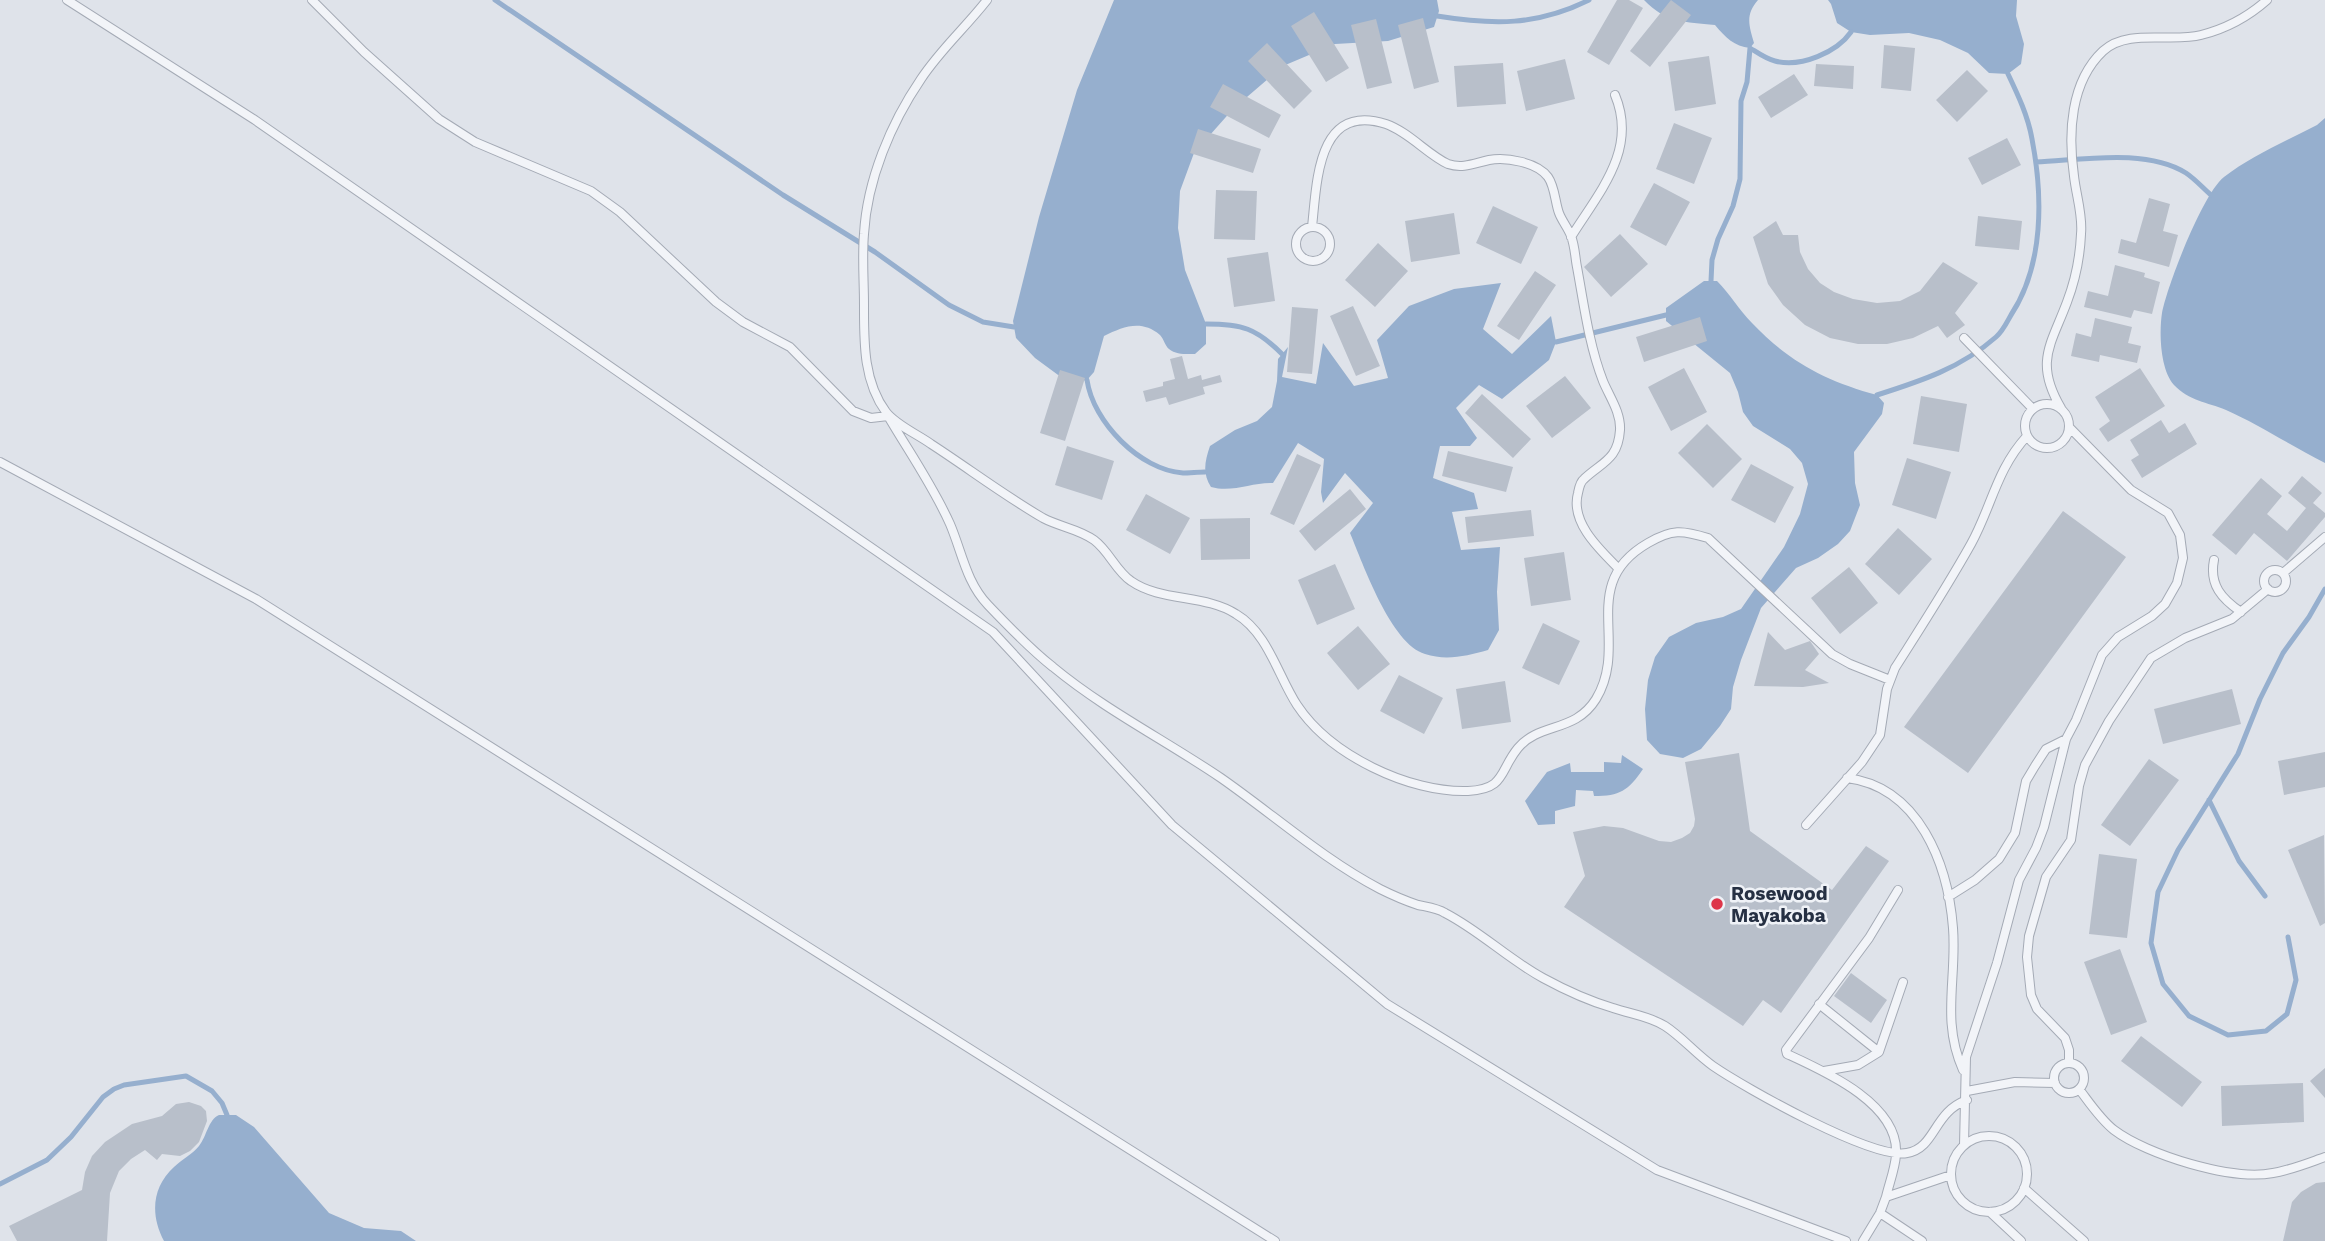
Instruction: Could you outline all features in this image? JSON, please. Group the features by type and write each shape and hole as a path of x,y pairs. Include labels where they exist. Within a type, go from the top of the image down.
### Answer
{"lane":[{"path":"67,0 255,120 993,632 1172,825 1387,1004 1657,1170 1846,1241"},
{"path":"312,0 373,61 439,119 475,142 591,191 620,212 716,302 743,323 790,347 853,411 871,418 888,415 1047,520 1081,532 1097,542 1127,579 1142,587 1209,603 1234,612 1253,626 1298,708 1318,729 1374,769 1432,789 1483,790 1500,780 1519,747 1540,733 1569,724 1587,712 1606,678 1609,651 1607,609 1618,568 1630,554 1669,532 1688,532 1708,538 1832,654 1890,680"},
{"path":"987,0 936,60 903,107 875,178 863,234 865,356 871,382 950,525 968,577 985,603 1051,666 1073,683 1221,779 1318,850 1380,889 1413,904 1441,910 1474,929 1541,977 1574,993 1615,1009 1637,1013 1664,1026 1710,1064 1789,1111 1834,1131 1896,1153 1907,1153 1919,1149 1930,1139 1946,1111 1967,1095 2015,1082 2054,1083 2066,1093 2079,1088"},
{"path":"2061,408 2046,403 2032,408 2025,421 2027,436 2037,446 2050,448 2063,442 2070,428 2069,420 2054,397 2047,352 2067,303 2078,259 2082,232 2073,173 2072,115 2078,90 2090,66 2105,49 2127,40 2200,35 2245,16 2267,0"},
{"path":"1571,237 1614,166 1622,138 1622,113 1615,95"},
{"path":"1311,227 1317,176 1325,147 1338,127 1360,121 1385,124 1412,138 1448,164 1470,167 1490,160 1509,159 1535,167 1548,177 1559,212 1571,237 1593,345 1603,381 1615,406 1620,429 1609,460 1581,480 1576,499 1577,513 1602,551 1618,568"},
{"path":"1311,227 1322,230 1330,239 1327,255 1318,261 1306,260 1296,248 1301,232 1311,227"},
{"path":"1966,340 2032,408"},
{"path":"2021,1241 1990,1212 1968,1205 1953,1187 1952,1164 1964,1145 1967,1095 1965,1073 1973,1032 1997,963 2019,880 2044,827 2066,739 2102,655 2118,637 2152,616 2165,604 2177,583 2183,558 2180,535 2168,513 2132,490 2070,428"},
{"path":"1806,825 1880,735 1887,689 1895,667 1972,543 2011,453 2027,436"},
{"path":"0,463 256,599 1275,1241"},
{"path":"2283,573 2325,537"},
{"path":"2214,560 2214,584 2221,596 2241,612"},
{"path":"2276,570 2283,573 2286,580 2282,589 2275,592 2268,589 2264,580 2267,573 2276,570"},
{"path":"2069,1063 2065,1038 2037,1009 2031,995 2027,957 2029,936 2046,877 2071,840 2085,765 2109,721 2151,658 2185,638 2217,626 2241,612 2268,589"},
{"path":"1948,897 1975,880 1999,859 2015,833 2026,781 2046,749 2066,739"},
{"path":"1847,778 1881,789 1907,806 1926,831 1937,858 1953,928 1950,1023 1956,1055 1965,1073"},
{"path":"1863,1241 1886,1197 1896,1153 1892,1133 1881,1112 1860,1094 1824,1071 1787,1054 1786,1050 1869,937 1898,890"},
{"path":"1824,1071 1858,1065 1879,1052 1903,982"},
{"path":"1819,1004 1879,1052"},
{"path":"2054,1083 2056,1069 2069,1063 2078,1066 2083,1075 2079,1088"},
{"path":"2079,1088 2113,1129 2151,1149 2222,1172 2249,1175 2273,1173 2325,1157"},
{"path":"1964,1145 1987,1136 2000,1138 2011,1143 2020,1152 2025,1164 2027,1176 2024,1188 2011,1205 1990,1212"},
{"path":"1886,1197 1951,1175"},
{"path":"2024,1188 2084,1241"},
{"path":"1880,1213 1922,1241"}],"water":[{"path":"1114,0 1437,0 1439,11 1434,27 1388,41 1335,44 1283,66 1233,109 1194,153 1180,191 1178,228 1185,270 1206,324 1206,344 1195,354 1178,353 1169,349 1160,335 1153,330 1132,326 1104,336 1094,372 1087,380 1069,383 1035,358 1016,338 1013,321 1039,217 1077,90"},
{"path":"1644,0 1758,0 1750,15 1754,43 1750,48 1739,45 1715,25 1668,17"},
{"path":"1828,0 2017,0 2016,16 2024,44 2021,64 2008,74 1989,73 1968,53 1940,40 1909,33 1870,35 1851,32 1837,23"},
{"path":"2325,118 2325,463 2238,416 2192,398 2180,390 2169,378 2166,370 2161,330 2165,300 2178,262 2196,220 2216,186 2246,162 2317,125"},
{"path":"1704,281 1717,281 1752,323 1794,359 1841,383 1877,395 1884,403 1882,414 1854,452 1855,483 1860,505 1850,531 1838,544 1818,558 1796,568 1761,608 1741,660 1733,687 1731,709 1701,749 1683,758 1660,754 1647,740 1645,709 1648,680 1655,657 1669,637 1696,623 1723,617 1741,609 1784,547 1800,514 1808,484 1802,463 1790,449 1753,426 1743,412 1730,373 1666,321 1666,308"},
{"path":"1501,283 1483,329 1512,354 1551,316 1556,342 1549,360 1502,399 1479,385 1456,408 1477,438 1470,446 1440,446 1433,478 1474,493 1478,509 1452,512 1461,550 1500,547 1497,592 1499,630 1488,650 1456,657 1433,656 1413,647 1401,635 1370,582 1350,533 1373,503 1345,473 1323,503 1321,492 1324,459 1298,443 1273,483 1227,489 1211,487 1205,472 1206,462 1210,446 1235,430 1257,421 1272,407 1278,359 1288,347 1282,377 1316,384 1323,343 1354,386 1388,378 1377,340 1409,306 1454,289"},
{"path":"1622,755 1643,769 1628,787 1603,796 1594,796 1593,791 1576,790 1575,806 1555,811 1555,824 1538,825 1525,801 1547,772 1570,763 1571,772 1604,772 1604,762 1621,763"},
{"path":"219,1115 236,1115 254,1127 329,1213 364,1228 401,1231 416,1241 164,1241 155,1211 157,1192 174,1167 199,1146 212,1121"}],"building":[{"path":"1617,0 1629,0 1643,8 1609,65 1587,52"},
{"path":"1671,0 1691,15 1650,67 1630,51"},
{"path":"1314,12 1349,68 1326,82 1291,26"},
{"path":"1423,18 1439,82 1414,89 1398,25"},
{"path":"1376,19 1392,83 1367,89 1351,25"},
{"path":"1267,43 1312,91 1294,109 1248,61"},
{"path":"1884,45 1915,48 1911,91 1881,88"},
{"path":"1709,56 1716,104 1675,111 1668,62"},
{"path":"1565,59 1575,99 1526,111 1517,71"},
{"path":"1503,63 1506,104 1457,107 1454,66"},
{"path":"1816,64 1854,66 1853,89 1814,86"},
{"path":"1967,70 1988,91 1957,122 1936,100"},
{"path":"1794,74 1808,95 1771,118 1758,97"},
{"path":"1223,84 1281,115 1269,138 1210,107"},
{"path":"1674,123 1712,138 1694,184 1656,169"},
{"path":"1198,129 1261,149 1253,173 1190,153"},
{"path":"2007,138 2021,165 1982,185 1968,158"},
{"path":"1654,183 1690,202 1666,246 1630,227"},
{"path":"1216,190 1257,191 1255,240 1214,239"},
{"path":"2149,198 2170,204 2163,231 2178,235 2169,267 2118,253 2121,239 2136,243"},
{"path":"1493,206 1538,227 1521,264 1476,243"},
{"path":"1454,213 1460,254 1411,262 1405,221"},
{"path":"1978,216 2022,221 2019,250 1975,246"},
{"path":"1776,221 1783,235 1798,235 1800,252 1808,269 1820,283 1853,299 1877,303 1900,301 1920,291 1943,262 1978,283 1955,313 1965,325 1947,338 1938,326 1913,338 1887,344 1858,344 1830,338 1805,325 1783,305 1768,284 1753,237"},
{"path":"1620,234 1648,264 1611,297 1584,267"},
{"path":"1378,243 1408,271 1375,307 1345,280"},
{"path":"1268,252 1275,301 1234,307 1227,258"},
{"path":"2115,265 2145,273 2144,277 2160,282 2152,314 2134,310 2131,318 2084,307 2088,291 2108,296"},
{"path":"1535,271 1556,285 1519,340 1497,326"},
{"path":"1353,306 1380,366 1356,376 1330,316"},
{"path":"1292,307 1318,309 1312,374 1287,372"},
{"path":"1700,317 1707,341 1644,362 1636,337"},
{"path":"2095,318 2132,327 2128,343 2141,346 2137,363 2100,355 2099,362 2071,356 2076,333 2091,337"},
{"path":"1182,356 1188,379 1201,375 1202,380 1220,375 1222,382 1203,387 1205,394 1169,405 1166,397 1146,402 1143,391 1163,386 1163,382 1175,379 1170,359"},
{"path":"1684,368 1707,412 1671,431 1648,387"},
{"path":"2140,368 2165,406 2108,442 2099,429 2110,421 2095,397"},
{"path":"1060,370 1085,378 1065,441 1040,433"},
{"path":"1565,376 1591,408 1552,438 1526,406"},
{"path":"1482,394 1531,439 1513,458 1465,413"},
{"path":"1921,396 1967,404 1959,452 1913,444"},
{"path":"2161,420 2169,433 2185,423 2197,444 2142,478 2131,460 2139,455 2130,440"},
{"path":"1707,424 1742,459 1713,488 1678,453"},
{"path":"1067,446 1114,461 1102,500 1055,485"},
{"path":"1448,451 1513,467 1506,492 1442,476"},
{"path":"1297,454 1321,465 1294,525 1270,514"},
{"path":"1907,458 1951,472 1936,519 1892,505"},
{"path":"1751,464 1794,487 1775,523 1731,500"},
{"path":"2302,476 2322,493 2313,503 2325,513 2325,517 2287,561 2254,533 2236,555 2212,535 2261,478 2282,496 2267,514 2287,531 2306,508 2288,493"},
{"path":"1350,489 1366,509 1315,551 1299,531"},
{"path":"1146,494 1190,518 1170,554 1126,530"},
{"path":"1531,510 1534,536 1468,543 1465,517"},
{"path":"2063,511 2126,557 1968,773 1904,727"},
{"path":"1250,518 1250,559 1201,560 1200,519"},
{"path":"1898,528 1932,559 1899,595 1865,564"},
{"path":"1564,552 1571,600 1531,606 1524,558"},
{"path":"1335,564 1355,609 1317,625 1298,580"},
{"path":"1849,567 1878,603 1840,634 1811,598"},
{"path":"1543,623 1580,641 1559,685 1522,668"},
{"path":"1358,626 1390,664 1358,690 1327,653"},
{"path":"1768,632 1785,650 1810,641 1819,654 1805,670 1829,683 1803,687 1754,686"},
{"path":"1399,675 1443,698 1424,734 1380,711"},
{"path":"1505,681 1511,722 1462,729 1456,689"},
{"path":"2232,689 2241,724 2163,744 2154,709"},
{"path":"2325,752 2325,787 2284,795 2278,761"},
{"path":"1739,753 1750,831 1832,890 1866,846 1889,861 1781,1013 1763,1000 1743,1026 1564,907 1585,876 1573,832 1604,826 1623,828 1659,841 1671,842 1682,838 1690,833 1695,819 1685,762"},
{"path":"2149,759 2179,780 2130,846 2101,825"},
{"path":"2324,835 2325,923 2320,926 2288,850"},
{"path":"2099,854 2137,859 2127,938 2089,934"},
{"path":"2120,949 2147,1022 2111,1035 2084,962"},
{"path":"1851,973 1887,1000 1871,1023 1834,996"},
{"path":"2141,1036 2202,1082 2182,1107 2121,1061"},
{"path":"2325,1068 2325,1098 2310,1081"},
{"path":"2303,1083 2304,1122 2222,1126 2221,1086"},
{"path":"189,1102 206,1111 207,1121 199,1142 180,1156 162,1154 157,1160 145,1150 119,1171 110,1193 107,1241 17,1241 9,1226 82,1190 85,1172 92,1156 105,1142 132,1124 162,1116 176,1104"},
{"path":"2325,1182 2325,1241 2283,1241 2292,1202 2301,1192 2316,1183"}],"waterway":[{"path":"495,0 783,195 875,252 949,305 983,322 1014,327"},
{"path":"1437,16 1477,21 1514,21 1551,15 1589,0"},
{"path":"1711,281 1712,260 1733,206 1740,179 1741,101 1747,82 1750,48 1772,60 1796,62 1828,52 1851,32"},
{"path":"1877,395 1940,372 1983,348 2001,332 2022,295 2035,252 2038,184 2028,122 2008,74"},
{"path":"2036,162 2113,157 2152,160 2186,173 2211,195"},
{"path":"1556,342 1666,315"},
{"path":"1206,324 1248,329 1264,338 1282,354"},
{"path":"1087,380 1098,412 1121,441 1135,453 1167,470 1183,473 1205,472"},
{"path":"2288,937 2296,980 2287,1014 2266,1031 2228,1035 2189,1016 2163,984 2151,943 2158,892 2178,850 2238,754 2260,699 2283,653 2325,589"},
{"path":"2209,800 2239,861 2265,896"},
{"path":"0,1184 47,1160 71,1137 103,1097 124,1085 186,1076 212,1091 222,1103 227,1115"}],"place":[{"name":"Rosewood Mayakoba","path":"1717,904"}]}
